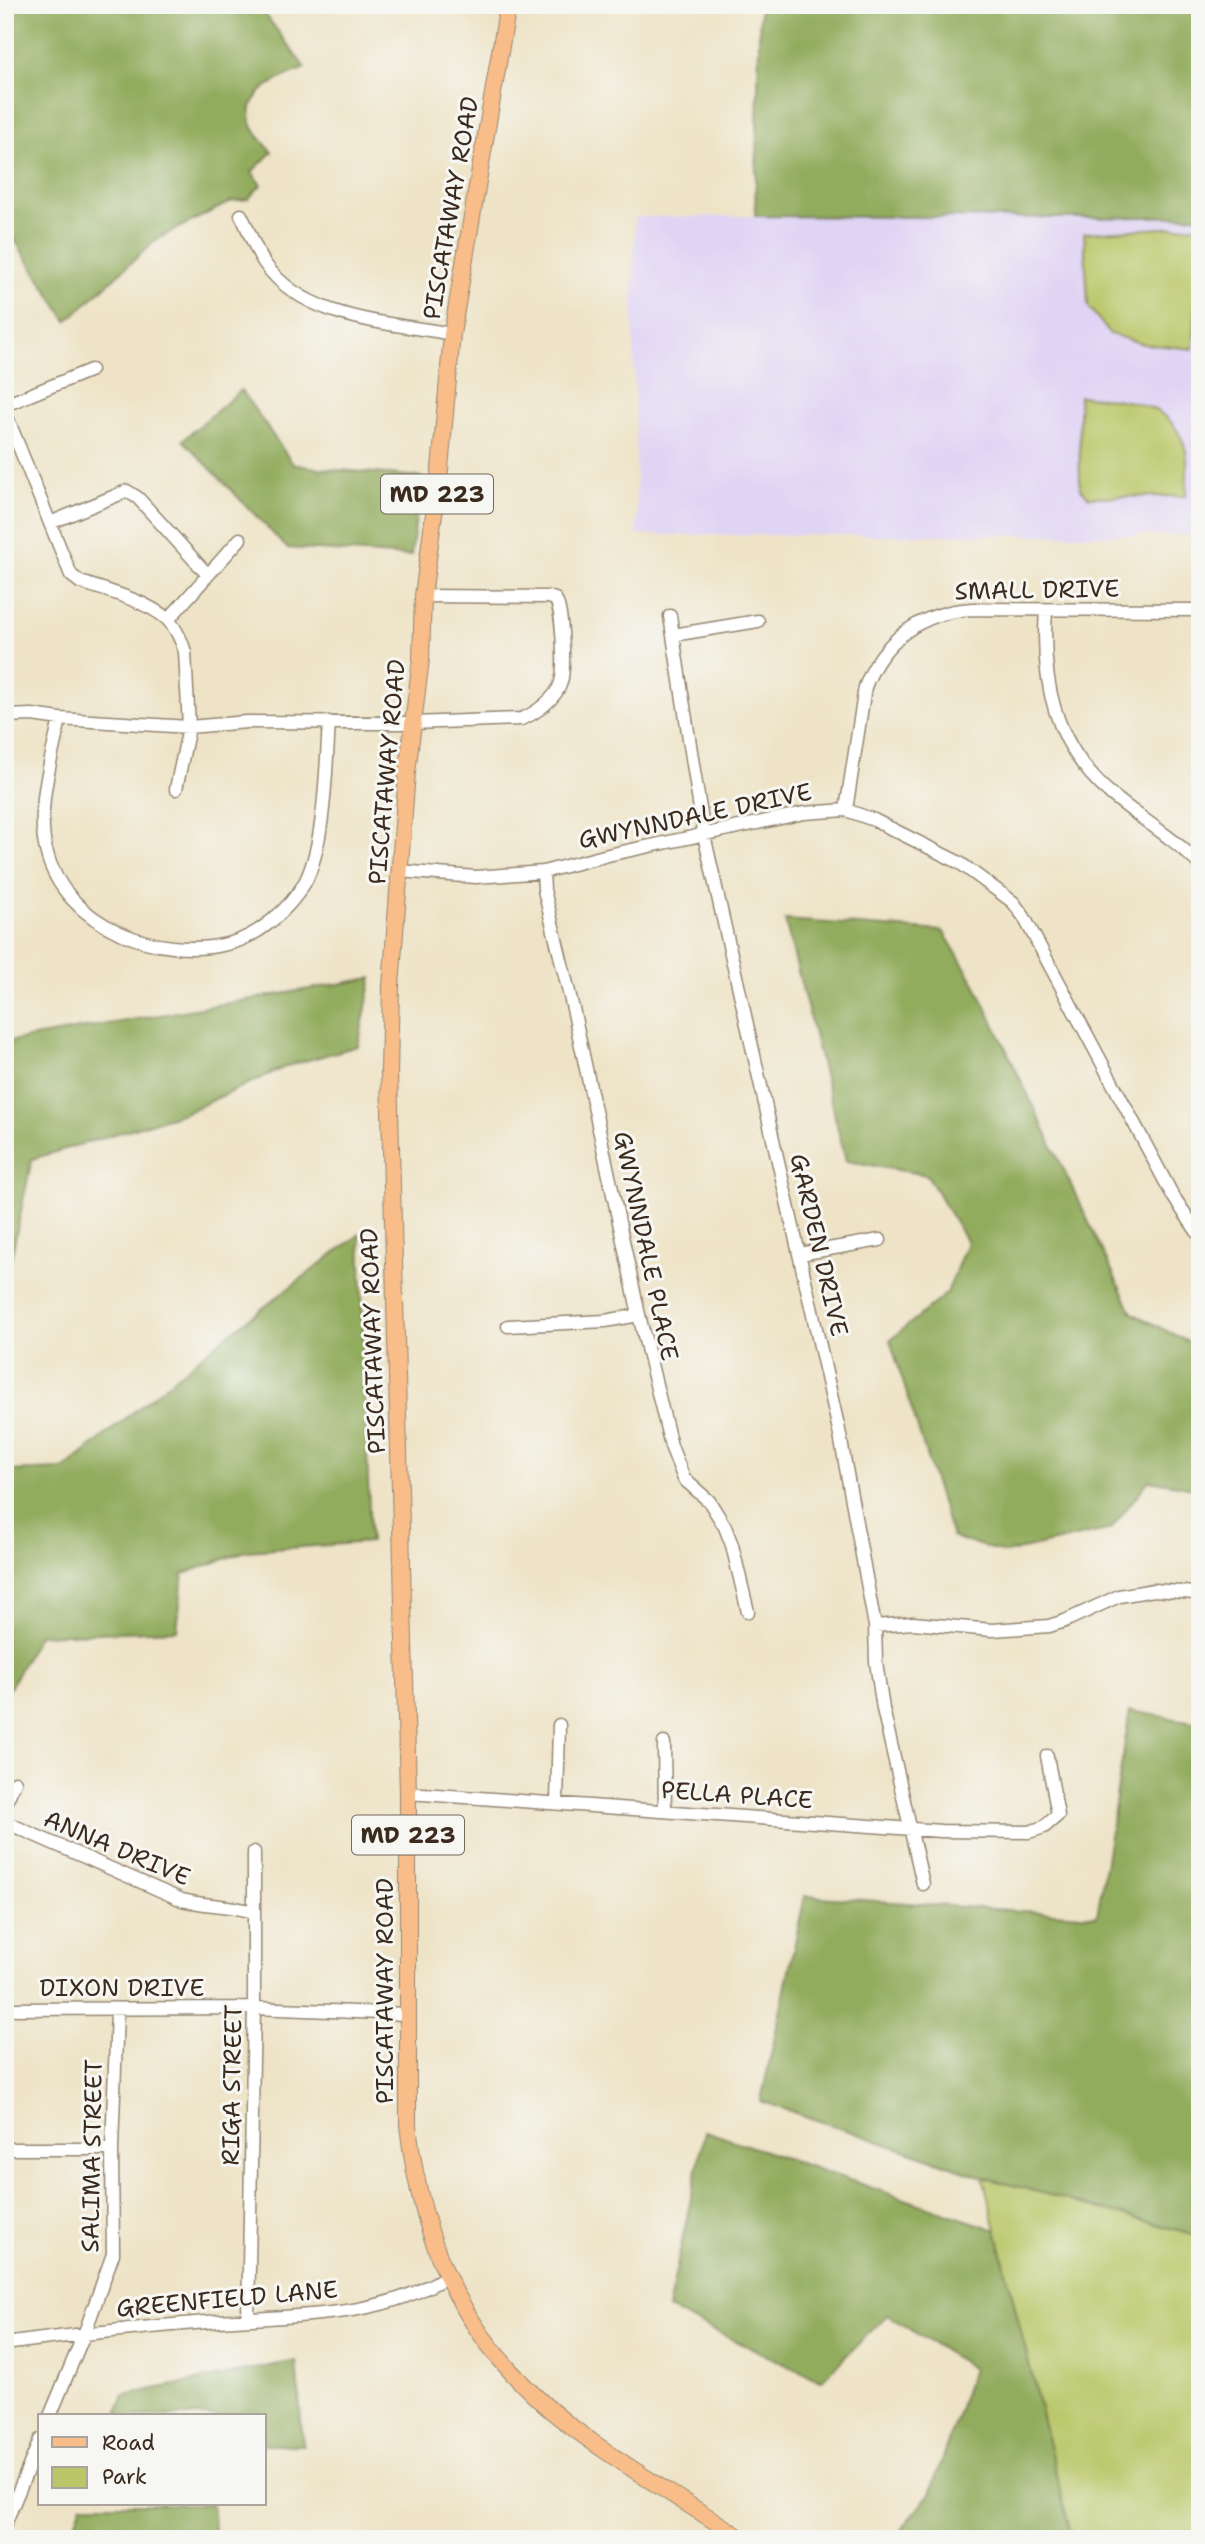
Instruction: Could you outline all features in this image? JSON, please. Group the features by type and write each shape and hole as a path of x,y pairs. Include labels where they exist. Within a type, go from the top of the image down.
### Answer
{"main road":[{"name":"PISCATAWAY ROAD","path":"508,5 452,334 440,469 423,596 421,659 399,871 391,986 389,1072 408,1793 408,2125 414,2174 427,2228 447,2276 485,2340 537,2398 569,2424 626,2465 742,2539"}],"street":[{"path":"242,215 264,262 280,281 310,302 350,314 452,334"},
{"path":"5,405 91,370"},
{"path":"5,412 71,575 80,583 136,603 168,620 182,642 185,652 189,727 176,789"},
{"path":"50,523 127,491 138,498 207,574"},
{"path":"168,620 240,539"},
{"path":"5,716 32,715 189,727 247,722 413,723 521,719 531,715 554,695 562,682 562,614 555,599 423,596"},
{"name":"SMALL DRIVE","path":"846,810 865,687 876,663 894,641 923,620 954,610 1200,610"},
{"path":"1046,610 1045,663 1054,707 1069,744 1077,757 1111,794 1179,844 1200,865"},
{"name":"GARDEN DRIVE","path":"670,615 704,835 839,1430 875,1626 879,1687 923,1884"},
{"path":"673,635 758,621"},
{"path":"60,719 44,808 46,850 58,881 78,904 110,929 143,942 193,948 231,943 260,929 293,900 305,883 317,852 329,722"},
{"name":"GWYNNDALE DRIVE","path":"399,871 476,877 542,872 804,813 846,810 874,820 960,863 1013,902 1034,932 1172,1196 1200,1236"},
{"name":"GWYNNDALE PLACE","path":"542,872 659,1405 684,1479 709,1501 725,1527 748,1612"},
{"path":"800,1254 880,1240"},
{"path":"508,1326 605,1321 639,1315"},
{"path":"875,1626 913,1623 992,1630 1049,1626 1119,1596 1154,1590 1195,1593"},
{"path":"557,1802 559,1725"},
{"path":"664,1743 665,1811"},
{"name":"PELLA PLACE","path":"408,1793 909,1828 1029,1832 1044,1827 1058,1815 1046,1756"},
{"path":"5,1804 15,1782"},
{"name":"ANNA DRIVE","path":"5,1822 182,1900 196,1904 231,1905 254,1912"},
{"name":"RIGA STREET","path":"248,2319 254,1852"},
{"name":"DIXON DRIVE","path":"5,2009 117,2011 254,2008 407,2014"},
{"name":"SALIMA STREET","path":"51,2414 85,2332 113,2254 111,2149 117,2011"},
{"path":"5,2149 111,2149"},
{"name":"GREENFIELD LANE","path":"5,2344 85,2332 359,2309 408,2297 447,2276"},
{"path":"5,2524 38,2445"}],"shaded area":[{"path":"1200,216 1200,535 637,535 633,299 635,217"}],"green space":[{"path":"5,5 217,5 217,11 262,10 305,68 265,88 252,104 252,126 272,152 252,172 261,185 248,199 232,201 157,239 67,321 5,225"},
{"path":"760,5 1088,5 1200,8 1200,216 755,216"},
{"path":"1194,226 1200,236 1193,349 1143,344 1110,334 1088,306 1084,233"},
{"path":"241,390 293,464 421,477 411,556 287,548 183,440"},
{"path":"1079,396 1113,399 1145,406 1171,421 1186,452 1186,496 1089,497 1080,488"},
{"path":"785,920 943,931 975,984 1132,1313 1200,1348 1200,1489 1149,1480 1111,1529 1005,1553 952,1537 890,1340 947,1293 967,1242 927,1175 846,1161"},
{"path":"372,978 358,1046 287,1066 187,1112 32,1159 5,1286 5,1042"},
{"path":"360,1234 370,1542 246,1551 183,1574 177,1630 38,1635 5,1697 5,1471 64,1469 221,1340"},
{"path":"1130,1711 1200,1723 1200,2236 983,2177 761,2101 805,1896 1097,1916"},
{"path":"705,2131 996,2230 1072,2539 894,2539 930,2493 973,2369 887,2315 821,2381 668,2309"},
{"path":"983,2177 1200,2236 1200,2539 1072,2539"},
{"path":"296,2361 303,2445 266,2445 266,2414 117,2414 124,2395"},
{"path":"81,2506 212,2506 214,2530 226,2539 69,2539"}]}
